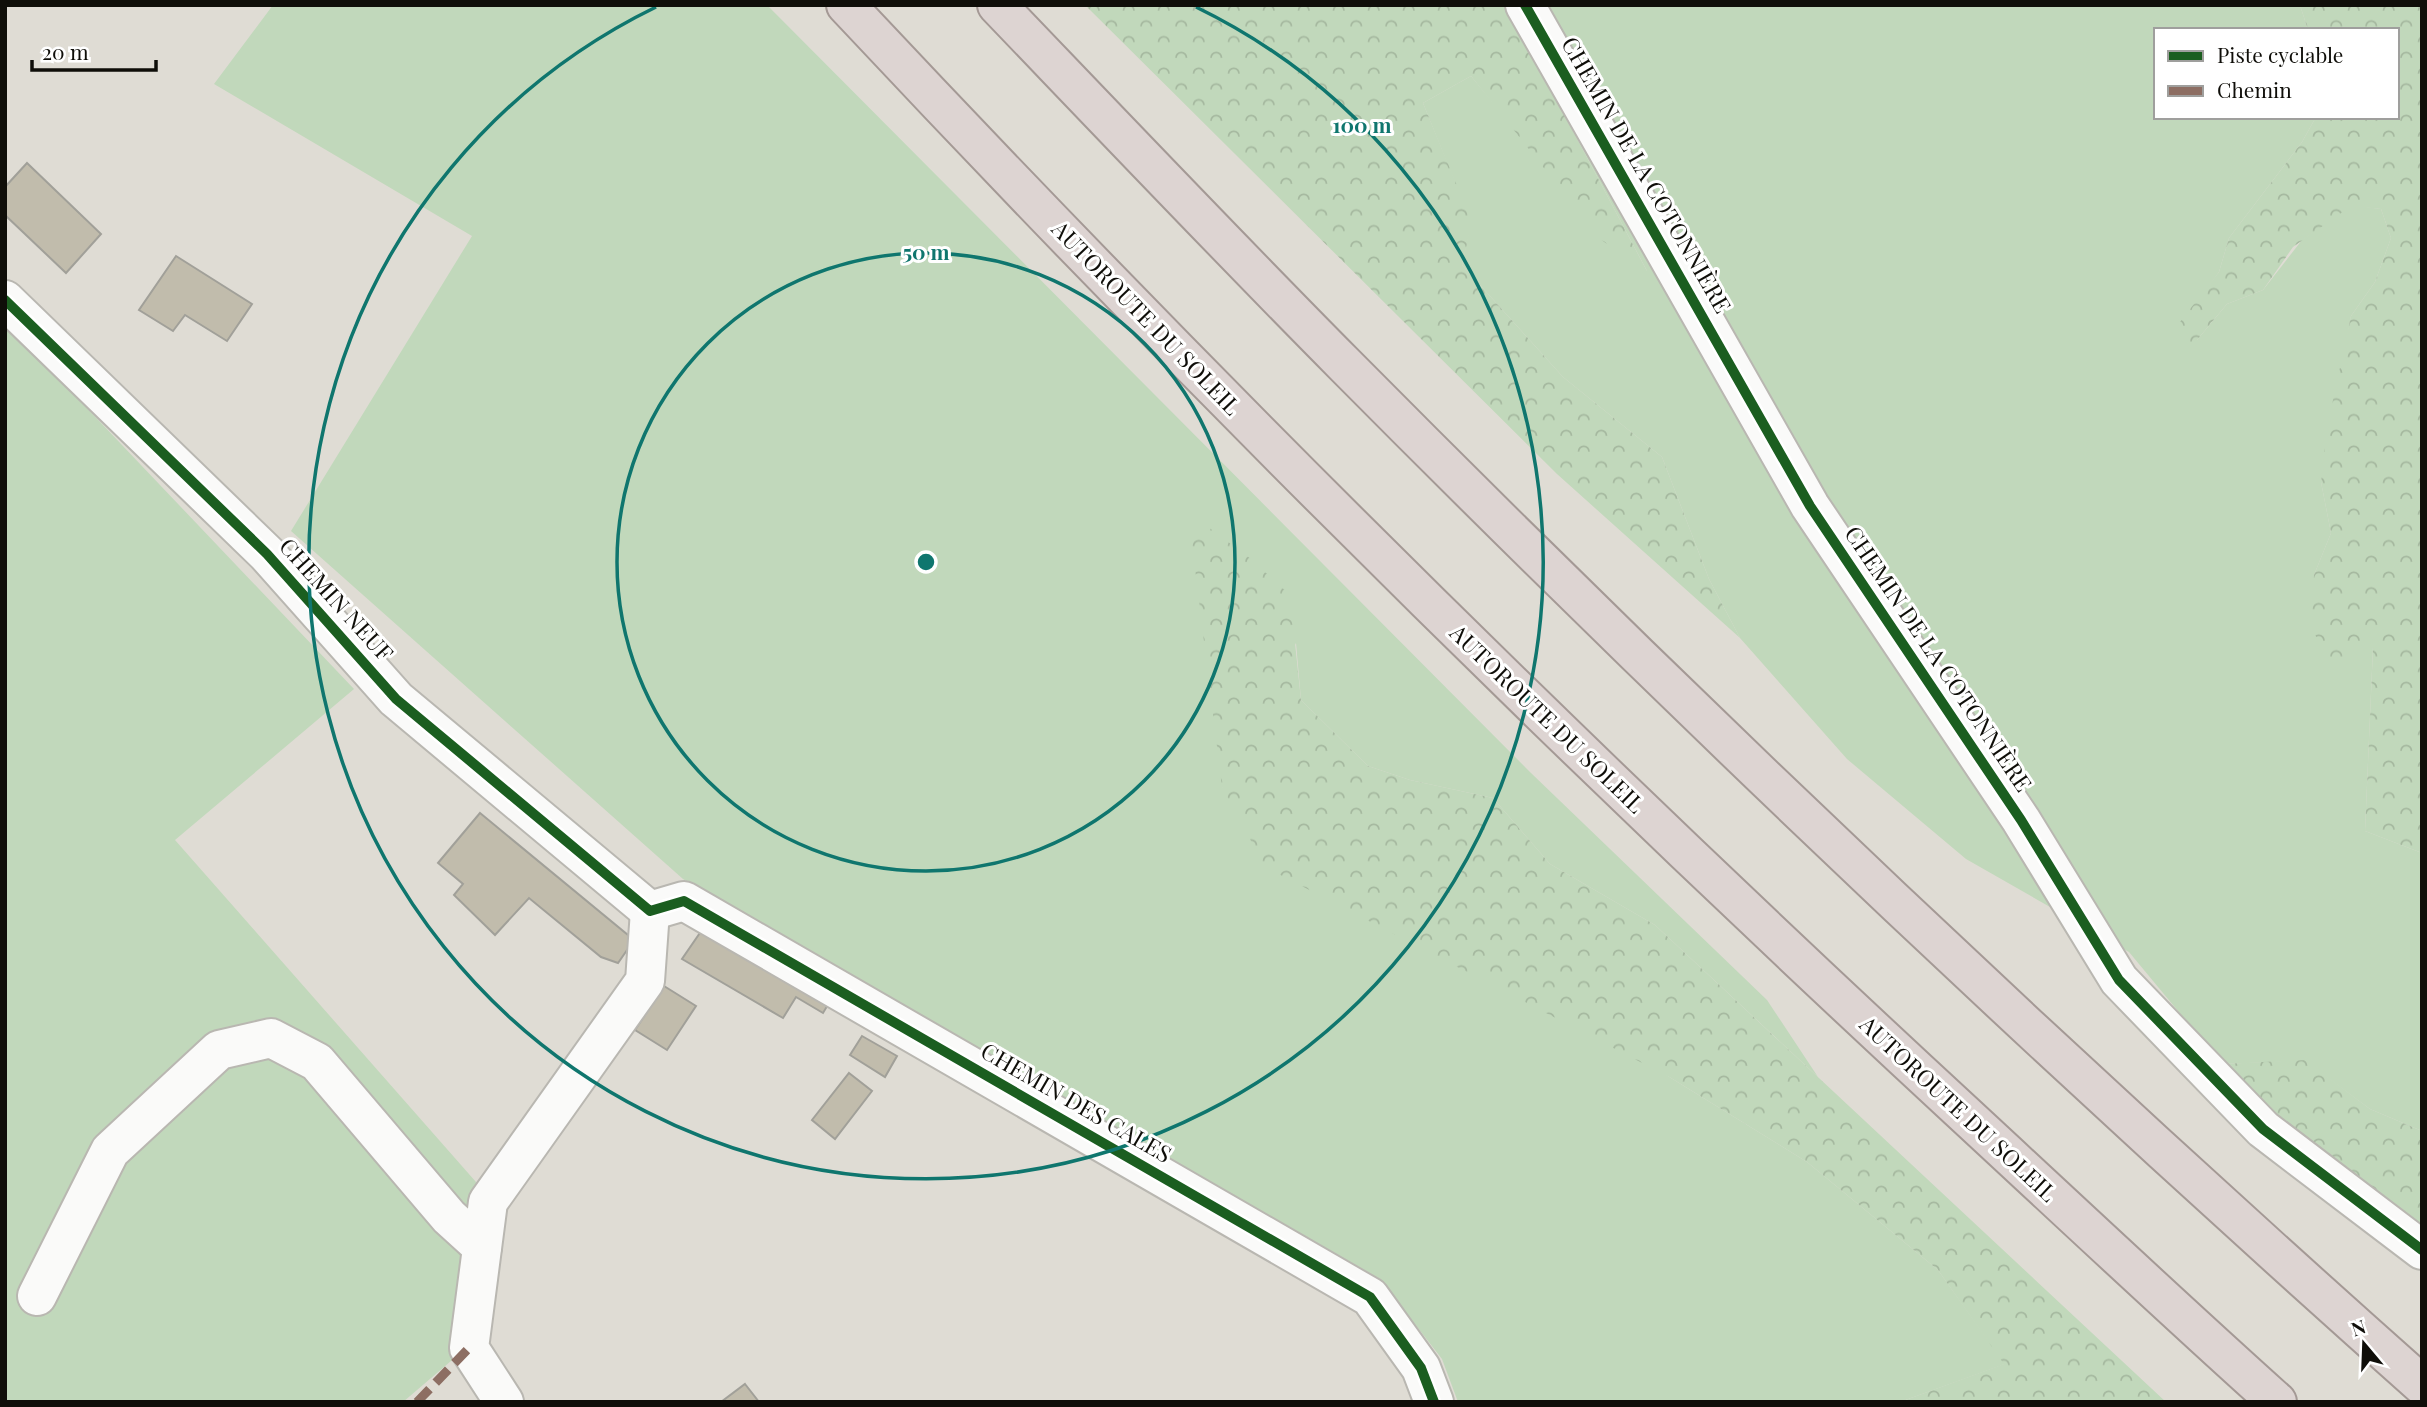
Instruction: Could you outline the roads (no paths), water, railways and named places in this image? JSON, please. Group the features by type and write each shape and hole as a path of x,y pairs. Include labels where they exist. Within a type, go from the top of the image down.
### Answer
{"highway":[{"name":"AUTOROUTE DU SOLEIL","path":"846,5 1263,440 1504,678 1743,909 2277,1402"},
{"path":"997,5 1342,362 1757,770 2161,1150 2422,1385"}],"street":[{"name":"CHEMIN DE LA COTONNIÈRE","path":"1525,5 1810,506 2021,820 2119,980 2263,1129 2422,1250"},
{"name":"CHEMIN NEUF","path":"5,300 267,554 396,699 650,911"},
{"name":"CHEMIN DES CALES","path":"650,911 684,901 1370,1297 1421,1368 1434,1402"},
{"path":"504,1402 469,1348 488,1202 645,981 650,911"},
{"path":"37,1296 110,1151 219,1050 271,1038 317,1062 449,1217 482,1247"}]}
